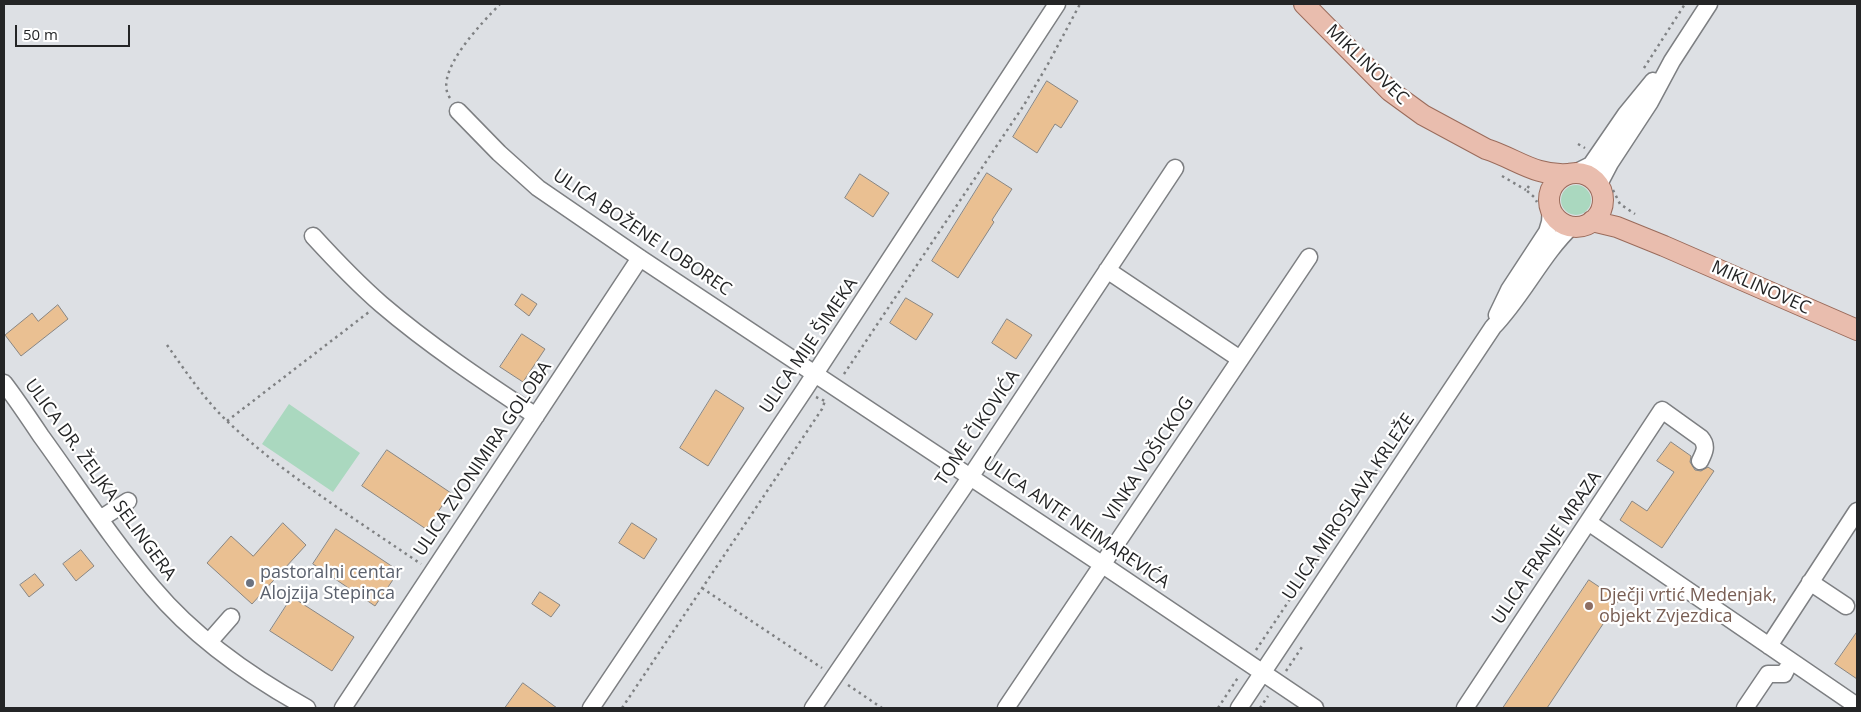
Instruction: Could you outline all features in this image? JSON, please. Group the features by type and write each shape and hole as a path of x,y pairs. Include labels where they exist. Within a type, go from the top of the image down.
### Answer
{"main road":[{"name":"MIKLINOVEC","path":"1304,4 1375,77 1395,95 1423,115 1486,149 1538,172 1554,175 1571,173"},
{"name":"MIKLINOVEC","path":"1486,149 1500,161 1532,182 1550,204"},
{"path":"1571,173 1584,174 1592,178 1605,190 1598,216 1592,221 1579,226 1572,226 1559,220 1550,204 1551,190 1555,183 1571,173"},
{"name":"MIKLINOVEC","path":"1605,190 1617,213 1664,246"},
{"name":"MIKLINOVEC","path":"1592,221 1618,227 1857,330"}],"street":[{"name":"ULICA MIJE ŠIMEKA","path":"591,708 815,373 1057,4"},
{"path":"1605,190 1610,163 1650,102 1672,61 1709,4"},
{"path":"1571,173 1592,165 1638,99 1672,61"},
{"name":"ULICA BOŽENE LOBOREC","path":"458,111 499,153 538,188 640,258 815,373"},
{"name":"TOME ČIKOVIĆA","path":"813,708 1175,168"},
{"name":"ULICA MIROSLAVA KRLEŽE","path":"1493,327 1500,307 1509,290 1547,232 1550,222 1550,204"},
{"name":"ULICA MIROSLAVA KRLEŽE","path":"1239,708 1493,327 1507,312 1557,242 1572,226"},
{"path":"313,236 348,273 382,304 451,358 536,416"},
{"name":"VINKA VOŠICKOG","path":"1006,708 1309,257"},
{"name":"ULICA ZVONIMIRA GOLOBA","path":"343,708 640,258"},
{"path":"1107,270 1240,359"},
{"name":"ULICA ANTE NEIMAREVIĆA","path":"815,373 1315,708"},
{"name":"ULICA DR. ŽELJKA SELINGERA","path":"4,383 100,519 154,589 172,609 208,642 272,688 307,708"},
{"name":"ULICA FRANJE MRAZA","path":"1465,708 1662,410 1705,442 1700,462"},
{"path":"100,519 128,502"},
{"path":"1768,646 1857,511"},
{"path":"1588,522 1857,706"},
{"path":"1810,582 1846,606"},
{"path":"208,642 231,616"},
{"path":"1745,708 1768,674 1784,674 1786,670"}],"path":[{"path":"458,111 446,93 446,79 456,59 471,37 500,4"},
{"path":"622,708 822,409 824,402 1024,105 1080,4"},
{"path":"1578,144 1599,156"},
{"path":"1605,190 1614,194 1620,204 1636,214"},
{"path":"227,421 382,304"},
{"path":"167,345 193,383 227,421 276,464 422,565 433,570"},
{"path":"1218,708 1386,456"},
{"path":"702,587 882,708"}],"green space":[{"path":"1576,185 1587,189 1591,200 1587,211 1576,215 1565,211 1561,200 1565,189"},
{"path":"289,404 360,453 333,492 262,444"}],"building":[{"path":"1047,81 1078,101 1061,128 1055,124 1037,153 1013,137"},
{"path":"987,173 1012,189 992,220 994,222 958,278 932,261"},
{"path":"860,174 889,193 873,217 845,198"},
{"path":"522,294 537,304 529,316 515,305"},
{"path":"906,298 933,314 916,340 890,323"},
{"path":"58,305 68,319 21,356 5,335 32,313 38,321"},
{"path":"1007,319 1032,335 1016,359 992,343"},
{"path":"522,334 545,349 523,382 500,367"},
{"path":"716,390 744,408 708,466 680,448"},
{"path":"1671,442 1691,456 1690,462 1695,470 1701,471 1708,467 1714,471 1662,548 1620,520 1632,501 1647,511 1674,472 1657,461"},
{"path":"387,450 451,493 426,529 362,486"},
{"name":"pastoralni centar Alojzija Stepinca","path":"283,523 306,545 252,604 207,563 231,536 253,556"},
{"path":"632,523 657,539 644,559 619,543"},
{"path":"336,529 399,571 375,606 313,564"},
{"path":"81,550 94,566 76,581 63,564"},
{"path":"35,574 44,585 29,597 20,585"},
{"path":"1589,580 1619,600 1547,708 1503,708"},
{"path":"540,592 560,605 551,617 532,604"},
{"path":"292,597 354,637 332,671 270,631"},
{"path":"1857,632 1857,679 1835,664"},
{"path":"523,683 557,708 505,708"}],"place":[{"name":"pastoralni centar Alojzija Stepinca","path":"250,583"},
{"name":"Dječji vrtić Medenjak, objekt Zvjezdica","path":"1589,606"}]}
